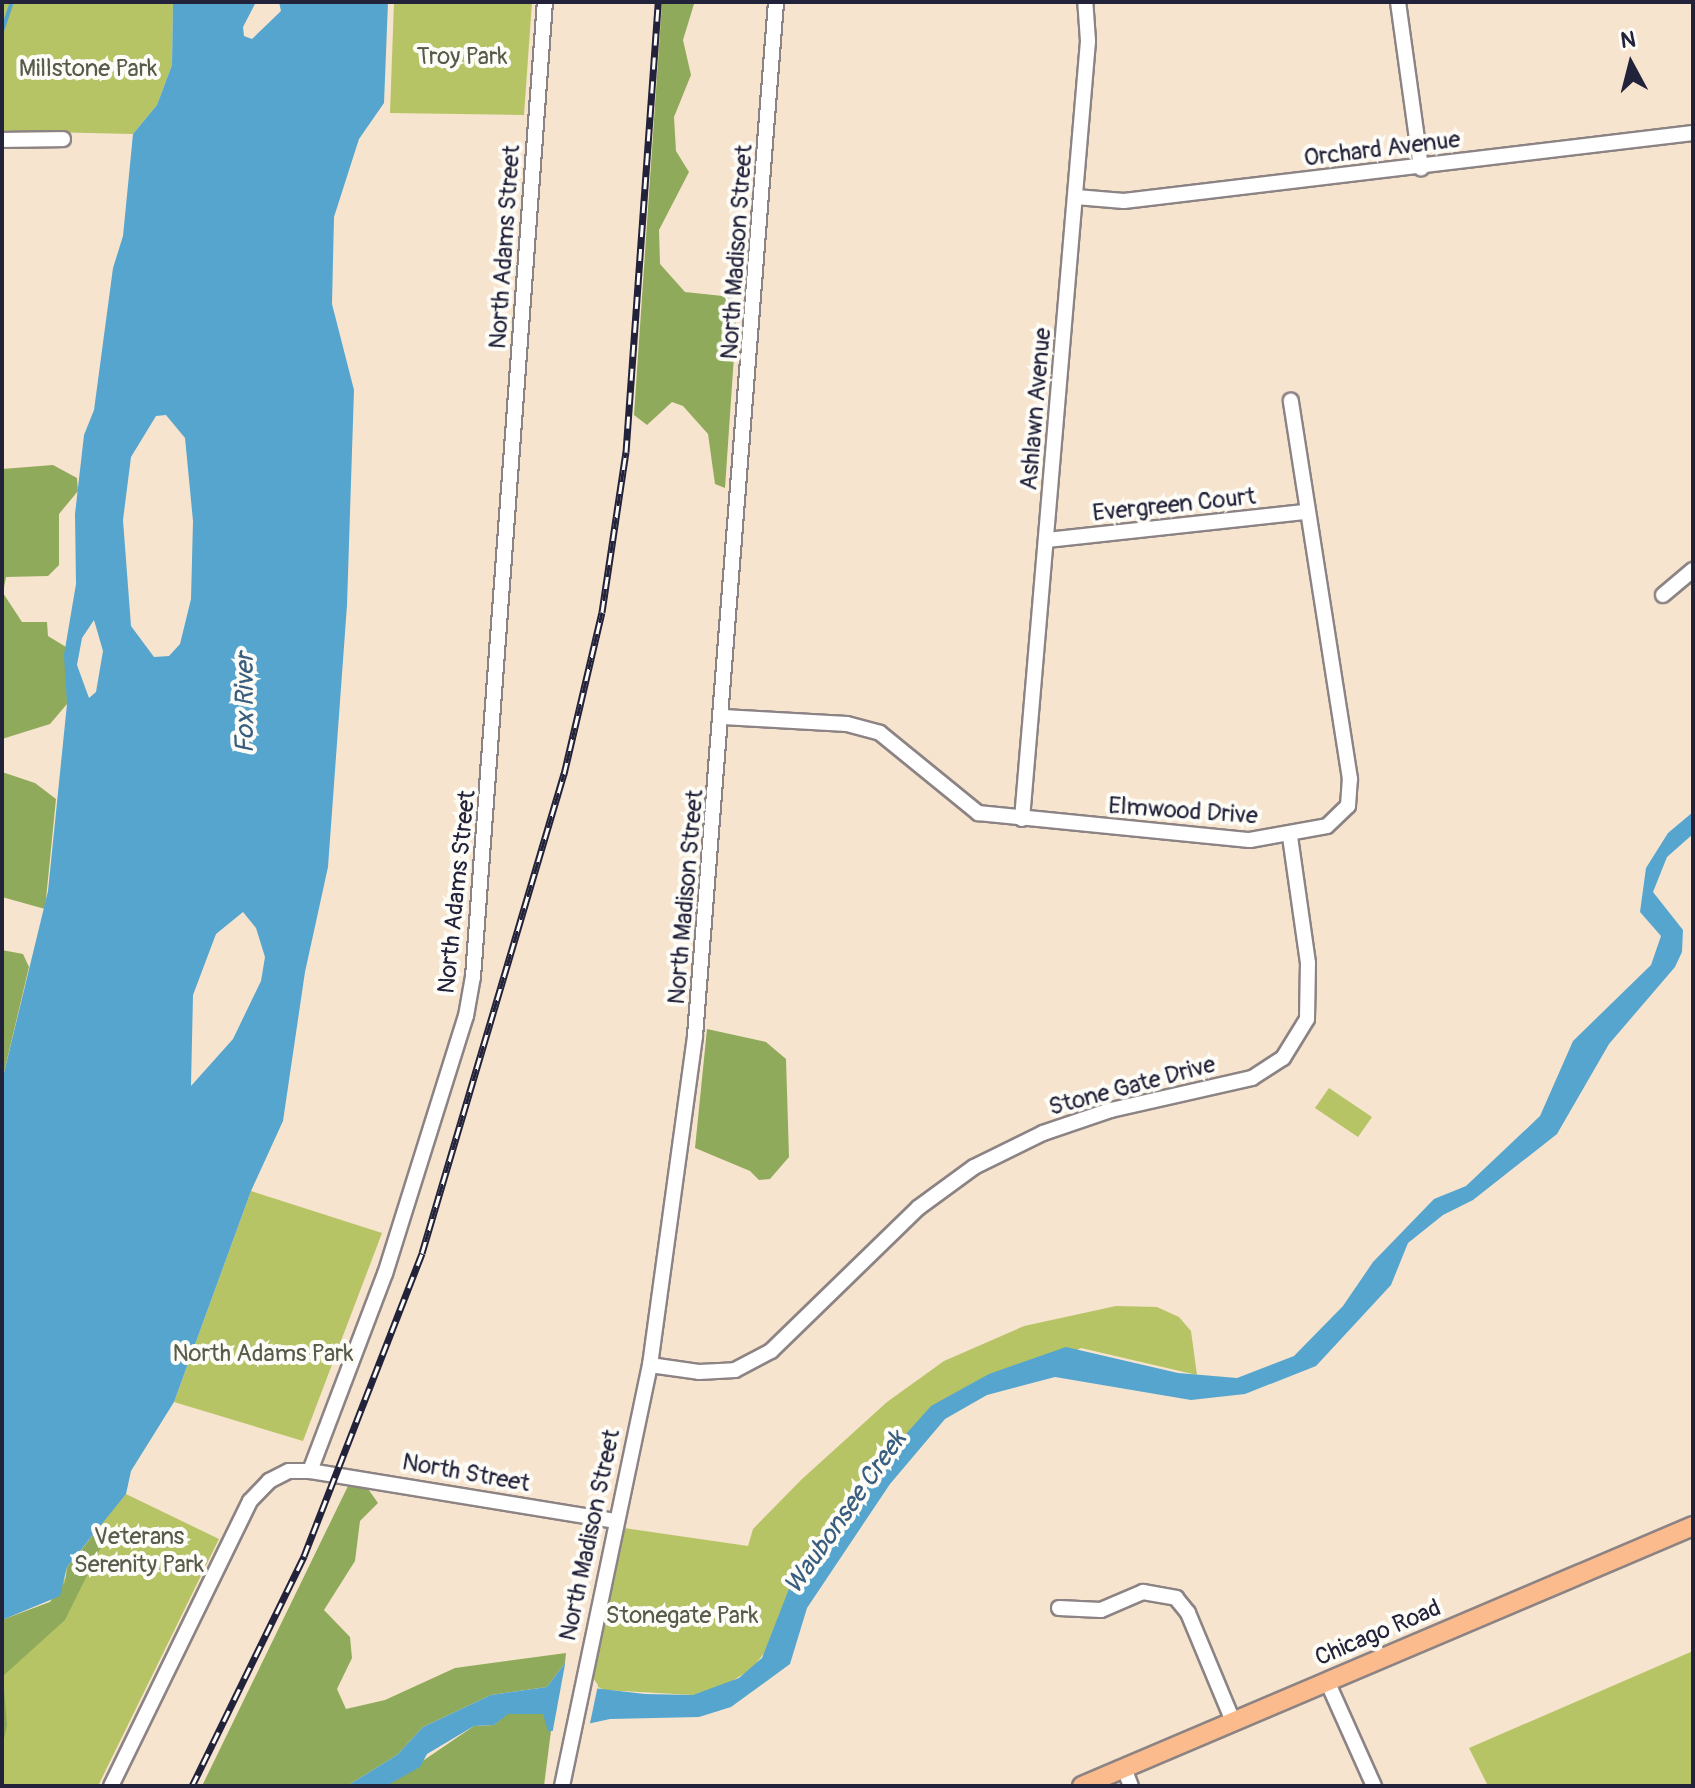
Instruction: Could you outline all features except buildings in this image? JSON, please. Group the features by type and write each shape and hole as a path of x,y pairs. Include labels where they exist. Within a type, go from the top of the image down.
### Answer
{"main road":[{"name":"Chicago Road","path":"1082,1786 1128,1777 1233,1721 1693,1526"}],"street":[{"name":"North Adams Street","path":"310,1471 385,1274 473,977 545,2"},
{"name":"North Madison Street","path":"562,1786 587,1649 650,1365 695,1036 723,717 776,2"},
{"name":"Ashlawn Avenue","path":"1022,819 1076,197 1088,41 1085,2"},
{"path":"1398,2 1421,168"},
{"name":"Orchard Avenue","path":"1076,197 1124,201 1421,168 1693,133"},
{"path":"2,140 63,139"},
{"name":"Elmwood Drive","path":"723,717 847,724 880,733 962,805 978,813 1250,840 1290,836 1341,817 1351,793 1291,401"},
{"name":"Evergreen Court","path":"1047,540 1306,512"},
{"path":"1663,595 1693,570"},
{"name":"Stone Gate Drive","path":"650,1365 699,1372 735,1370 771,1351 918,1208 974,1167 1043,1133 1111,1110 1252,1078 1283,1058 1307,1019 1308,963 1290,836"},
{"path":"111,1786 250,1501 269,1481 289,1471 310,1471"},
{"name":"North Street","path":"310,1471 614,1521"},
{"path":"1059,1608 1101,1610 1143,1592 1176,1598 1188,1613 1233,1721"},
{"path":"1327,1681 1374,1786"}],"green space":[{"name":"Millstone Park","path":"2,2 173,2 172,65 157,105 133,134 2,131"},
{"name":"Troy Park","path":"394,2 532,2 524,115 390,113"},
{"path":"662,2 694,4 683,40 691,75 674,117 676,151 689,172 659,230 660,264 685,292 732,297 737,312 725,488 715,484 708,434 683,406 672,402 647,425 634,415"},
{"path":"53,465 77,478 78,491 59,514 59,565 48,576 6,577 3,593 22,622 47,622 48,636 66,647 67,704 50,724 2,739 2,469"},
{"path":"2,772 35,783 56,799 45,909 2,897"},
{"path":"2,950 23,954 29,967 2,1081"},
{"path":"707,1029 766,1042 786,1059 789,1157 770,1179 759,1180 750,1171 695,1148"},
{"path":"1329,1088 1372,1117 1358,1137 1315,1108"},
{"name":"North Adams Park","path":"251,1191 382,1233 303,1441 174,1402"},
{"name":"Stonegate Park","path":"1116,1306 1157,1307 1179,1317 1191,1331 1197,1375 1081,1348 902,1437 806,1555 768,1648 752,1669 722,1687 693,1695 604,1690 588,1682 617,1527 748,1546 753,1529 801,1480 887,1402 944,1361 1024,1326"},
{"path":"348,1486 366,1486 378,1503 360,1521 355,1561 324,1610 350,1637 352,1658 337,1689 346,1709 385,1700 455,1668 566,1653 565,1663 547,1687 491,1695 423,1727 397,1755 347,1786 202,1786"},
{"name":"Veterans Serenity Park","path":"126,1494 219,1539 98,1786 2,1786 2,1620 50,1602 101,1522"},
{"path":"99,1528 109,1531 65,1620 3,1676 7,1725 2,1748 2,1620 50,1602 65,1582 67,1567"},
{"path":"1693,1651 1693,1786 1488,1786 1469,1748"},
{"path":"536,1711 543,1714 551,1731 544,1786 386,1786 474,1726 494,1725 507,1714"}],"water":[{"name":"Fox River","path":"173,2 256,2 243,27 244,36 252,39 281,11 279,2 388,2 384,103 359,139 334,217 332,304 354,390 347,605 328,867 305,972 283,1121 251,1191 174,1402 131,1471 126,1494 67,1567 60,1596 2,1620 2,1081 48,891 67,704 64,655 76,584 75,514 84,435 94,410 113,268 123,236 133,134 157,105 172,65","holes":["166,415 185,438 193,521 191,599 180,644 169,656 154,657 131,626 123,520 131,457 156,416","94,620 103,651 96,692 89,698 77,665 82,638","243,912 256,928 265,957 261,981 233,1039 191,1086 193,995 216,934"]},
{"name":"Waubonsee Creek","path":"1693,812 1693,834 1667,857 1653,892 1683,930 1682,952 1675,967 1609,1044 1557,1134 1473,1200 1443,1215 1408,1243 1391,1285 1316,1366 1245,1394 1191,1400 1055,1377 987,1395 945,1419 890,1484 807,1608 790,1664 731,1707 699,1717 610,1719 555,1731 548,1731 543,1714 508,1714 494,1725 474,1726 427,1754 420,1767 386,1786 347,1786 397,1755 423,1727 491,1695 547,1687 565,1663 581,1668 593,1688 645,1694 693,1695 739,1678 762,1658 794,1576 832,1517 931,1406 989,1374 1066,1347 1178,1373 1237,1378 1294,1356 1343,1306 1373,1262 1434,1199 1466,1186 1540,1116 1573,1041 1651,965 1661,936 1640,912 1646,868 1668,833"}],"pier":[{"path":"566,1659 584,1665 598,1685 589,1728 552,1735"}],"waterway":[{"path":"2,31 12,2"}],"railway":[{"path":"192,1786 304,1556 422,1253 564,774 602,612 626,452 658,2"}]}
